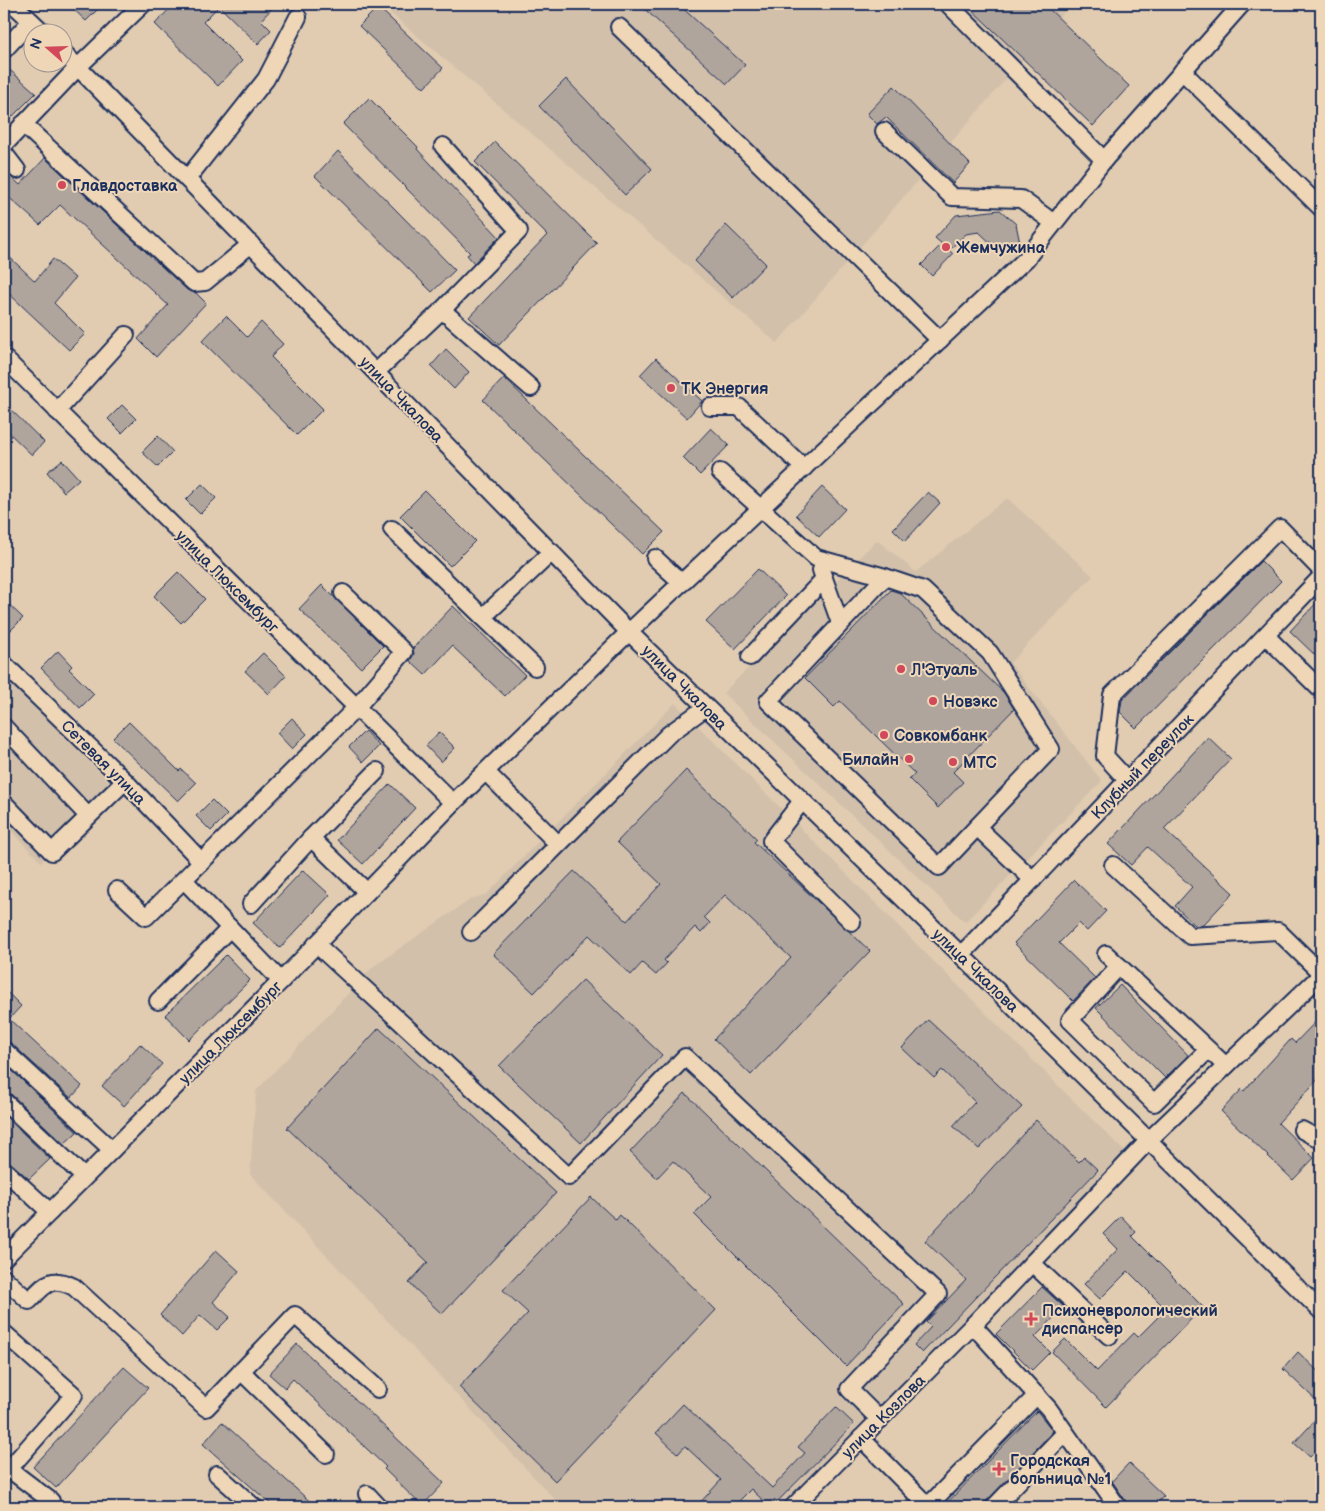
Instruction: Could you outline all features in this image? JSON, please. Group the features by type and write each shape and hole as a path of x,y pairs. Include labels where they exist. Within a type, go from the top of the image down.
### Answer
{"street":[{"path":"4,50 31,21 14,4"},
{"path":"4,145 78,67 143,4"},
{"path":"948,4 1104,160"},
{"name":"улица Люксембург","path":"4,1258 281,981 453,803 629,632 1026,259 1104,160 1242,4"},
{"path":"187,179 266,79 298,17"},
{"path":"619,27 940,340"},
{"name":"улица Чкалова","path":"72,61 629,632 961,955 1321,1310"},
{"path":"1182,72 1321,208"},
{"path":"23,124 194,283 204,282 251,244"},
{"path":"884,130 952,197 1021,199 1054,223"},
{"path":"376,372 442,310 519,231 442,146"},
{"path":"4,153 17,170"},
{"path":"442,310 531,388"},
{"path":"57,411 126,335"},
{"name":"улица Люксембург","path":"4,358 453,803"},
{"path":"710,407 739,407 804,468"},
{"path":"720,472 760,510 816,558 885,577 923,590 990,653 1051,749 939,867 768,702 885,577"},
{"path":"1128,781 1105,756 1112,695 1280,528 1321,570"},
{"path":"392,529 535,667"},
{"path":"484,617 552,552"},
{"path":"655,558 682,583"},
{"path":"816,558 840,623"},
{"name":"Клубный переулок","path":"961,955 1321,577"},
{"path":"750,657 824,578"},
{"path":"117,890 146,917 356,708 404,652 343,593"},
{"path":"1266,636 1321,690"},
{"name":"Сетевая улица","path":"4,664 125,781 202,862"},
{"path":"471,932 669,734 705,708"},
{"path":"4,727 88,816"},
{"path":"251,904 311,838 377,771"},
{"path":"486,772 558,844"},
{"path":"4,803 52,852 125,781"},
{"path":"802,801 771,841 852,922"},
{"path":"977,827 1033,880"},
{"path":"311,838 367,892"},
{"path":"1114,865 1190,936 1278,931 1321,974"},
{"path":"184,880 281,981"},
{"path":"158,1001 230,928"},
{"path":"316,944 569,1177 684,1057 938,1294 849,1389 880,1420"},
{"path":"1106,954 1226,1066"},
{"path":"1119,966 1070,1020 1154,1103 1208,1050"},
{"name":"улица Козлова","path":"793,1507 973,1326 1149,1140 1321,974"},
{"path":"4,1050 112,1150"},
{"path":"4,1101 84,1177"},
{"path":"1302,1130 1321,1140"},
{"path":"4,1170 10,1185 50,1212"},
{"path":"1032,1263 1108,1336"},
{"path":"4,1278 28,1301 46,1284 54,1280 63,1281 74,1287 206,1408 295,1315 378,1389"},
{"path":"973,1326 1037,1395 1118,1507"},
{"path":"4,1333 74,1395 8,1468 51,1501 46,1507"},
{"path":"241,1371 326,1454"},
{"path":"861,1438 928,1507 1037,1395"},
{"path":"994,1507 1065,1434"},
{"path":"217,1474 254,1507"},
{"path":"367,1494 379,1507"}],"shaded area":[{"path":"380,4 1071,4 777,343"},
{"path":"1007,498 1093,576 1010,663 1102,781 965,922 723,693 877,540 916,572"},
{"path":"4,675 115,788 41,862 4,824"},
{"path":"675,703 1127,1154 902,1386 779,1507 562,1507 250,1174 256,1091 374,966 471,899 487,894"}],"building":[{"path":"68,4 92,4 98,9 86,21"},
{"path":"174,4 276,4 261,20 271,30 258,44 219,6 203,22 242,61 218,86 155,24"},
{"path":"639,4 678,4 745,65 727,84"},
{"path":"966,4 1044,4 1129,86 1093,126"},
{"path":"378,7 443,68 424,88 359,26"},
{"path":"4,65 36,93 4,125"},
{"path":"566,79 652,169 625,195 539,106"},
{"path":"894,86 970,164 953,183 886,117 877,124 867,114"},
{"path":"369,98 418,147 417,149 499,237 474,263 467,255 470,253 343,124"},
{"path":"495,142 597,243 499,345 469,317 547,235 475,162"},
{"path":"338,151 455,270 432,292 315,176"},
{"path":"45,158 187,290 196,293 206,303 156,357 138,339 168,305 60,205 40,225 4,193 4,170 20,185"},
{"path":"1000,210 1016,224 1021,248 995,247 979,232 966,234 949,250 953,254 932,276 921,265 942,244 935,238 956,215"},
{"path":"726,225 766,264 733,298 695,261"},
{"path":"4,252 35,281 53,259 75,278 54,303 85,334 69,350 4,289"},
{"path":"226,316 247,337 261,322 283,344 271,357 323,409 297,435 202,341"},
{"path":"446,349 469,372 454,389 431,366"},
{"name":"ТК Энергия","path":"656,358 702,401 687,418 640,375"},
{"path":"504,378 664,532 642,554 483,400"},
{"path":"4,403 44,442 32,455 4,428"},
{"path":"122,405 136,419 122,433 108,419"},
{"path":"711,428 729,445 700,475 683,458"},
{"path":"158,436 173,452 158,467 142,452"},
{"path":"62,460 79,479 64,492 47,472"},
{"path":"202,484 216,498 200,514 186,500"},
{"path":"822,487 845,509 819,537 796,515"},
{"path":"425,491 475,541 450,566 400,516"},
{"path":"928,492 940,503 905,541 893,529"},
{"path":"1261,561 1281,581 1136,728 1120,712 1122,700"},
{"path":"758,569 786,596 735,649 706,622"},
{"path":"178,572 205,599 181,623 154,596"},
{"path":"322,585 383,646 361,668 299,609"},
{"path":"891,590 900,593 1004,693 1014,709 953,772 963,782 938,808 909,779 915,774 840,701 834,707 805,678"},
{"path":"1321,598 1321,661 1290,631"},
{"path":"4,600 23,618 4,637"},
{"path":"453,606 525,675 505,696 452,646 425,675 410,661 414,654 413,648"},
{"path":"58,651 72,666 69,669 94,694 80,708 41,668"},
{"path":"263,653 286,676 269,694 245,671"},
{"path":"292,718 307,734 292,749 277,733"},
{"path":"129,722 179,771 181,769 196,783 178,801 113,738"},
{"path":"365,731 379,746 363,762 349,747"},
{"path":"439,732 455,748 441,762 426,746"},
{"path":"1208,737 1231,759 1164,829 1233,893 1203,925 1196,926 1175,906 1192,887 1148,847 1131,865 1108,844"},
{"path":"686,770 757,839 754,842 870,951 751,1075 714,1039 791,958 725,895 704,917 710,923 701,933 695,927 664,960 667,963 656,975 642,963 631,975 589,935 534,993 493,954 574,871 627,921 661,884 617,842"},
{"path":"390,784 415,808 363,864 337,840"},
{"path":"212,800 227,815 211,831 196,816"},
{"path":"303,870 330,895 280,948 253,923"},
{"path":"1074,880 1106,911 1087,931 1079,923 1059,943 1095,978 1073,1001 1014,943"},
{"path":"226,955 250,980 189,1040 165,1015"},
{"path":"583,980 662,1055 581,1143 499,1066"},
{"path":"1120,985 1188,1055 1165,1078 1096,1008"},
{"path":"4,989 21,1006 9,1019 82,1086 71,1098 11,1043 4,1040"},
{"path":"1321,1016 1321,1076 1278,1123 1314,1158 1293,1180 1221,1111 1242,1089 1244,1091 1291,1039 1295,1043"},
{"path":"928,1020 1022,1107 979,1149 953,1126 975,1102 942,1070 934,1078 902,1048"},
{"path":"379,1028 556,1193 442,1314 409,1283 428,1262 287,1128"},
{"path":"140,1044 162,1064 124,1106 102,1086"},
{"path":"4,1063 77,1132 64,1144 11,1094 4,1091"},
{"path":"685,1093 904,1304 846,1366 694,1214 711,1197 673,1161 657,1178 630,1152"},
{"path":"4,1115 50,1159 29,1179 11,1163 4,1160"},
{"path":"1036,1120 1079,1162 1084,1157 1098,1170 922,1353 914,1345 931,1327 926,1322 966,1280 925,1241"},
{"path":"591,1197 616,1220 620,1215 716,1310 555,1481 459,1387 528,1313 503,1290"},
{"path":"1121,1216 1136,1232 1132,1236 1203,1307 1106,1407 1052,1352 1065,1339 1097,1371 1134,1333 1138,1337 1166,1309 1128,1271 1100,1299 1084,1284 1118,1249 1103,1234"},
{"path":"216,1250 239,1271 213,1302 230,1317 217,1330 200,1315 182,1336 160,1315"},
{"name":"Психоневрологический диспансер","path":"1042,1287 1064,1307 1035,1337 1050,1352 1032,1370 996,1334"},
{"path":"297,1344 444,1483 422,1506 384,1469 386,1467 293,1379 285,1388 269,1374"},
{"path":"1298,1352 1321,1374 1321,1405 1283,1369"},
{"path":"124,1367 148,1388 56,1488 33,1467"},
{"path":"683,1404 772,1488 805,1453 798,1447 836,1407 854,1424 772,1507 751,1489 733,1507 696,1507 721,1480 685,1446 678,1454 656,1433"},
{"name":"Городская больница №1","path":"1037,1411 1053,1431 984,1505 982,1507 943,1507"},
{"path":"1321,1414 1321,1445 1310,1457 1294,1443"},
{"path":"222,1422 316,1507 274,1507 203,1444"},
{"path":"1129,1463 1164,1496 1153,1507 1130,1507 1112,1481"}],"place":[{"name":"Главдоставка","path":"62,185"},
{"name":"Жемчужина","path":"946,247"},
{"name":"ТК Энергия","path":"671,388"},
{"name":"Л'Этуаль","path":"901,669"},
{"name":"Новэкс","path":"933,701"},
{"name":"Совкомбанк","path":"884,735"},
{"name":"Билайн","path":"909,759"},
{"name":"МТС","path":"953,762"},
{"name":"Психоневрологический диспансер","path":"1031,1319"},
{"name":"Городская больница №1","path":"999,1469"}]}
